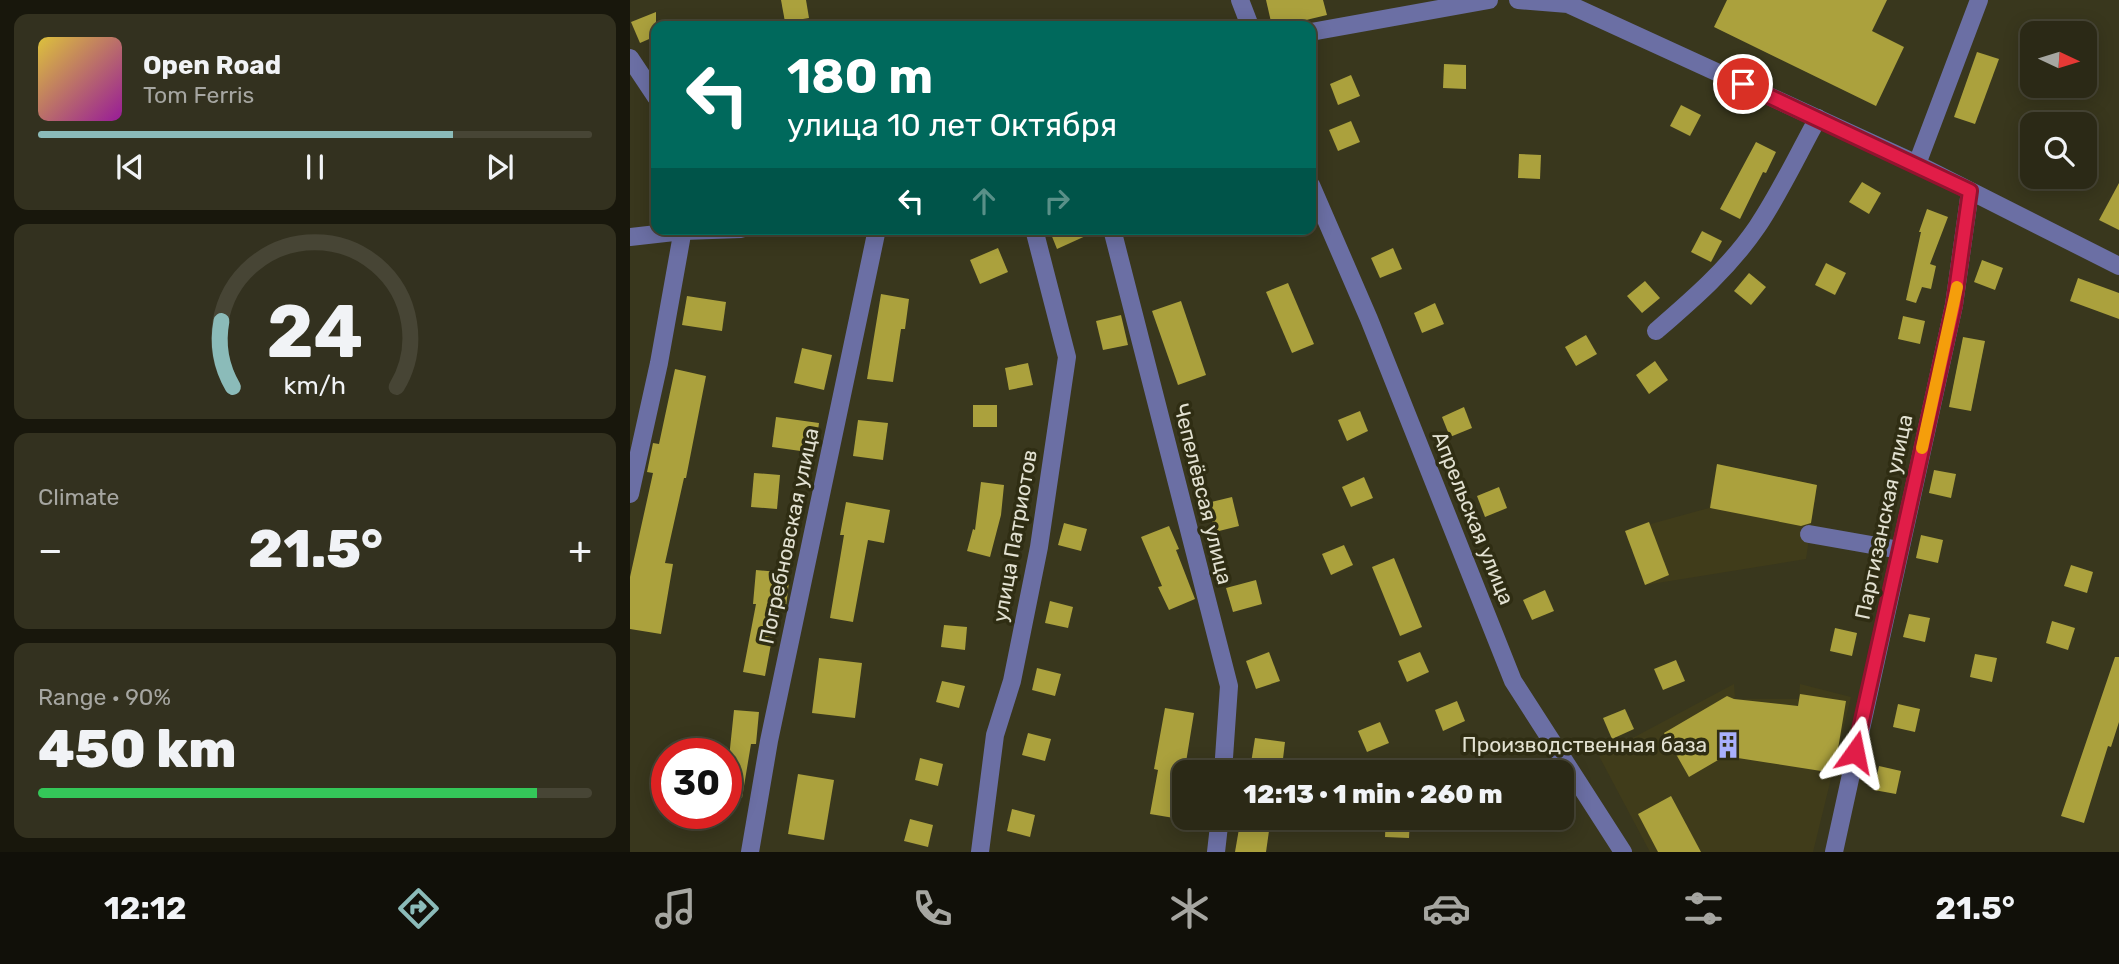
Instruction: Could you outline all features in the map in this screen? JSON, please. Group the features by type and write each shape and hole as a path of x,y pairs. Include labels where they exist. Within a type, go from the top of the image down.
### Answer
{"street":[{"path":"1240,0 1248,21"},
{"path":"1316,31 1489,0"},
{"path":"1518,0 1568,4 1917,164 2119,267"},
{"path":"1917,164 1979,0"},
{"path":"630,58 651,90"},
{"path":"1656,331 1703,291 1733,258 1758,225 1818,118"},
{"name":"Партизанская улица","path":"1833,852 1954,305 1970,191"},
{"name":"Апрельская улица","path":"1316,197 1369,319 1513,681 1623,852"},
{"path":"630,237 651,234"},
{"path":"630,494 659,363 682,235"},
{"name":"Погребновская улица","path":"750,852 769,741 876,235"},
{"name":"улица Патриотов","path":"980,852 995,735 1012,681 1039,547 1068,357 1036,235"},
{"name":"Чепелёвсая улица","path":"1114,235 1229,685 1224,760"},
{"path":"1809,534 1900,550"},
{"path":"1216,852 1219,830"}],"shaded area":[{"path":"1717,464 1817,485 1806,559 1645,585 1625,531 1709,508"},
{"path":"1734,684 1735,699 1799,699 1800,684 1851,697 1813,852 1650,852 1599,756"}],"building":[{"path":"781,0 806,0 809,18 785,21"},
{"path":"1266,0 1323,0 1327,15 1302,21 1271,21"},
{"path":"1727,0 1887,0 1872,31 1904,47 1876,106 1714,27"},
{"path":"656,12 656,21 651,21 651,38 640,43 631,22"},
{"path":"1977,52 1999,59 1975,124 1954,117"},
{"path":"1444,64 1466,65 1466,89 1443,88"},
{"path":"1351,75 1360,96 1338,105 1330,84"},
{"path":"1681,105 1701,115 1690,136 1670,126"},
{"path":"1351,121 1360,142 1338,151 1329,130"},
{"path":"1756,142 1776,152 1740,219 1720,209"},
{"path":"1519,154 1541,155 1540,179 1518,178"},
{"path":"1862,182 1881,193 1869,214 1849,202"},
{"path":"2119,183 2119,230 2099,220"},
{"path":"1927,209 1948,217 1930,264 1936,266 1931,289 1922,287 1916,303 1906,300 1919,232"},
{"path":"1702,231 1722,241 1711,262 1691,252"},
{"path":"1051,235 1088,235 1057,249"},
{"path":"998,248 1008,272 980,284 970,260"},
{"path":"1393,248 1402,269 1380,278 1371,258"},
{"path":"1982,260 2003,268 1995,290 1974,282"},
{"path":"1826,263 1846,273 1835,295 1815,285"},
{"path":"1749,273 1766,287 1751,305 1734,291"},
{"path":"2078,278 2119,293 2119,319 2070,301"},
{"path":"1645,281 1660,298 1642,313 1627,296"},
{"path":"1288,283 1314,344 1292,353 1266,292"},
{"path":"881,294 909,299 905,329 901,329 893,382 867,379"},
{"path":"687,296 726,302 722,331 682,325"},
{"path":"1181,301 1206,375 1178,385 1152,311"},
{"path":"1435,303 1444,324 1422,333 1414,313"},
{"path":"1121,315 1128,345 1103,350 1096,321"},
{"path":"1903,316 1925,321 1920,344 1898,339"},
{"path":"1586,335 1597,354 1576,366 1565,347"},
{"path":"1963,337 1985,341 1971,411 1949,407"},
{"path":"802,348 832,355 824,390 794,383"},
{"path":"1655,361 1668,380 1649,394 1636,375"},
{"path":"1028,363 1033,385 1009,390 1005,368"},
{"path":"675,369 706,376 686,478 665,563 673,564 661,634 630,629 630,577 653,473 647,472 653,443 659,444"},
{"path":"973,405 997,405 997,427 973,427"},
{"path":"1464,407 1472,428 1450,437 1442,417"},
{"path":"1360,411 1368,431 1347,441 1338,420"},
{"path":"776,417 819,423 815,453 772,447"},
{"path":"858,420 888,423 883,460 853,456"},
{"path":"1717,464 1817,485 1811,523 1801,526 1710,508"},
{"path":"1934,470 1956,474 1951,498 1929,493"},
{"path":"754,473 780,475 777,509 751,507"},
{"path":"1364,477 1373,498 1351,507 1342,487"},
{"path":"981,482 1004,485 1001,515 990,557 967,551 973,529 975,530"},
{"path":"1499,487 1507,508 1485,517 1477,496"},
{"path":"1232,497 1239,526 1215,532 1207,503"},
{"path":"846,502 890,510 884,543 868,540 853,622 830,618 844,535 840,535"},
{"path":"1649,522 1669,575 1645,585 1625,531"},
{"path":"1064,523 1087,529 1081,551 1058,545"},
{"path":"1169,526 1195,599 1169,610 1141,537"},
{"path":"1921,535 1943,540 1938,563 1916,558"},
{"path":"1344,545 1353,565 1331,575 1322,554"},
{"path":"1394,558 1422,627 1400,636 1372,567"},
{"path":"2071,565 2093,572 2087,593 2064,586"},
{"path":"756,570 790,573 786,607 778,607 765,676 743,672 756,604 753,604"},
{"path":"1256,580 1262,604 1233,612 1226,588"},
{"path":"1545,590 1554,611 1532,620 1523,600"},
{"path":"1050,601 1073,607 1068,628 1045,623"},
{"path":"1909,614 1930,618 1925,642 1903,637"},
{"path":"2052,621 2075,628 2068,650 2046,643"},
{"path":"944,625 967,627 965,650 941,647"},
{"path":"1835,628 1857,633 1852,656 1830,651"},
{"path":"1269,652 1280,681 1256,689 1246,661"},
{"path":"1420,652 1429,672 1407,682 1398,661"},
{"path":"1975,654 1997,658 1992,682 1970,677"},
{"path":"2115,657 2119,657 2119,722 2111,747 2108,746 2084,823 2061,816"},
{"path":"819,658 862,663 855,718 812,713"},
{"path":"1676,660 1685,681 1663,690 1654,669"},
{"path":"1037,668 1061,674 1055,696 1032,690"},
{"path":"942,681 965,686 959,708 936,702"},
{"name":"Производственная база","path":"1800,694 1846,701 1834,773 1725,756 1689,777 1664,733 1727,696 1798,706"},
{"path":"1457,701 1465,721 1443,731 1435,710"},
{"path":"1898,704 1920,709 1915,732 1893,727"},
{"path":"1165,708 1194,713 1186,760 1172,760 1172,818 1150,814 1158,770 1154,769"},
{"path":"1625,709 1634,729 1612,739 1603,718"},
{"path":"734,710 759,712 756,744 751,744 742,798 742,738 731,738"},
{"path":"1380,722 1389,743 1367,752 1358,731"},
{"path":"1028,733 1051,739 1045,761 1022,755"},
{"path":"1255,738 1285,742 1283,760 1251,760"},
{"path":"920,758 943,764 938,786 915,780"},
{"path":"1879,766 1901,771 1896,794 1874,790"},
{"path":"798,774 834,780 824,840 788,834"},
{"name":"Производственная база","path":"1671,796 1701,852 1658,852 1638,814"},
{"path":"1012,809 1035,815 1030,837 1007,831"},
{"path":"910,819 933,825 928,847 904,841"},
{"path":"1239,830 1269,830 1266,852 1235,852"},
{"path":"1385,830 1409,830 1409,838 1385,837"}],"slow traffic":[{"path":"1922,448 1957,287"}],"place":[{"name":"Производственная база","path":"1728,745"}],"route":[{"path":"1743,84 1970,191 1954,305 1855,752"}]}
